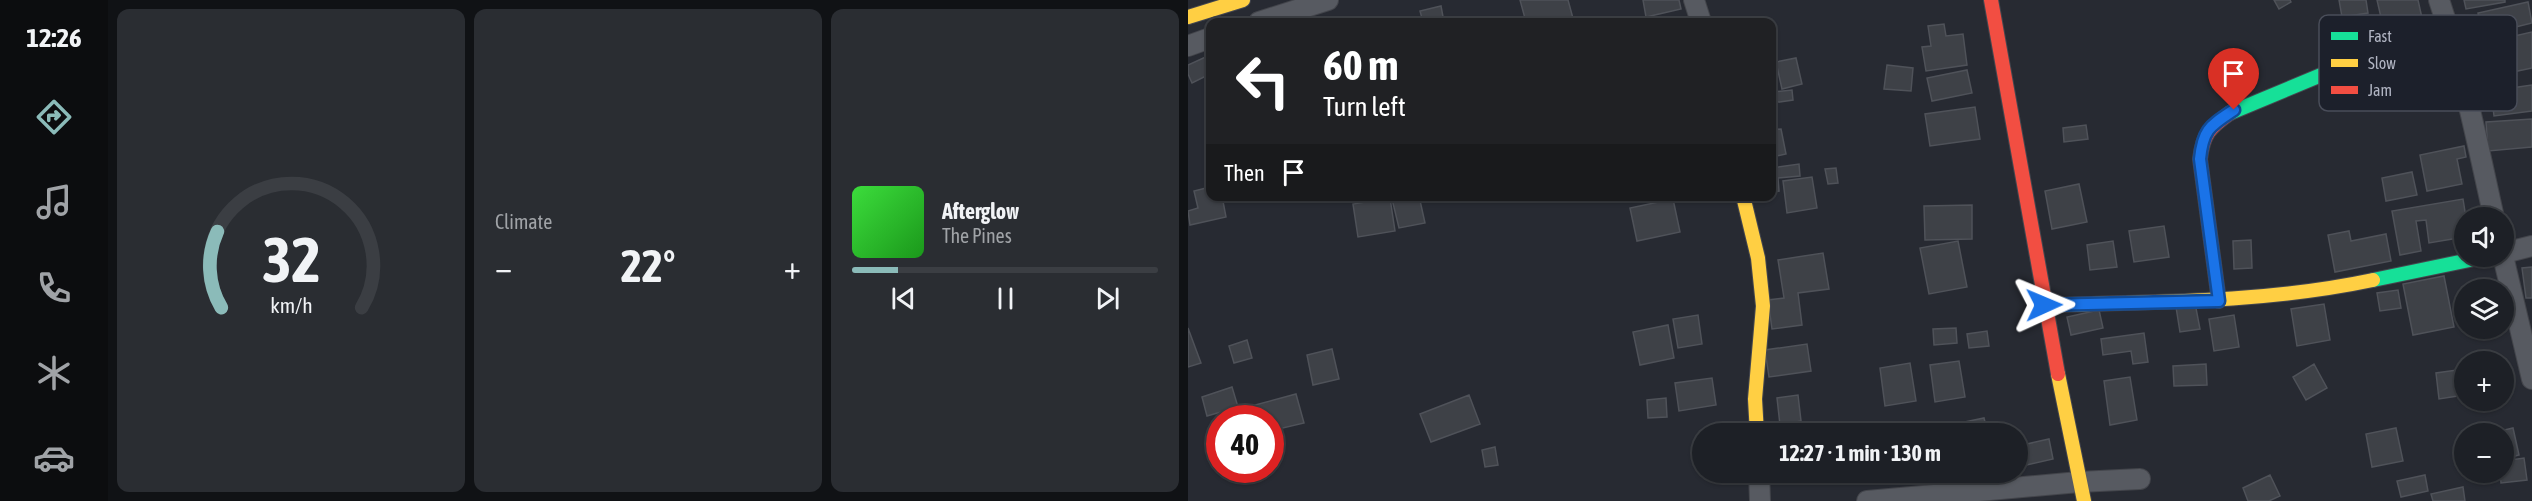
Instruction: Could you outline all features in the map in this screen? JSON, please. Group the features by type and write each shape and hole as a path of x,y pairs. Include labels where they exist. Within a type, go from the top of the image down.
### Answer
{"main road":[{"path":"1188,16 1243,0"},
{"path":"1991,0 2044,305 2081,492"},
{"path":"2219,301 2200,159 2202,140 2213,124 2234,110 2319,76"},
{"path":"1744,201 1758,258 1763,306 1755,399 1756,423"},
{"path":"2044,305 2219,301 2327,290 2454,263"}],"street":[{"path":"1272,18 1328,0"},
{"path":"1694,0 1700,18"},
{"path":"2439,0 2444,15"},
{"path":"1188,46 1206,39"},
{"path":"2469,111 2491,207"},
{"path":"2514,252 2532,246"},
{"path":"2506,267 2532,379"},
{"path":"1867,501 2081,492 2140,479"},
{"path":"1759,483 1760,501"}],"building":[{"path":"1520,0 1568,0 1573,18 1525,18"},
{"path":"1643,0 1679,0 1681,9 1646,17"},
{"path":"2274,0 2290,0 2291,2 2279,9"},
{"path":"2339,0 2366,0 2368,13 2342,15"},
{"path":"2377,0 2418,0 2421,15 2380,15"},
{"path":"2464,0 2505,0 2505,2 2466,9"},
{"path":"2528,2 2532,23 2517,27 2517,15 2478,15 2478,13"},
{"path":"1441,6 1443,18 1422,18 1420,11"},
{"path":"1944,24 1946,36 1963,34 1967,65 1926,71 1922,47 1931,46 1928,26"},
{"path":"2532,32 2532,68 2517,71 2517,35"},
{"path":"1206,57 1206,76 1192,83 1188,74 1188,65"},
{"path":"1796,58 1802,84 1782,89 1776,62"},
{"path":"1887,65 1913,68 1911,91 1884,89"},
{"path":"1967,70 1972,93 1932,101 1927,78"},
{"path":"2532,85 2532,111 2494,116 2493,111 2517,111 2517,87"},
{"path":"1792,90 1793,100 1776,102 1776,92"},
{"path":"1975,107 1980,139 1930,146 1925,114"},
{"path":"2532,119 2532,147 2488,151 2486,122"},
{"path":"2086,125 2088,139 2064,142 2063,128"},
{"path":"1781,129 1786,154 1776,156 1776,130"},
{"path":"2464,146 2466,157 2457,159 2462,184 2427,191 2420,155"},
{"path":"1799,164 1800,176 1778,178 1779,191 1776,191 1776,167"},
{"path":"1836,168 1838,183 1828,184 1825,169"},
{"path":"2412,172 2417,195 2386,201 2382,178"},
{"path":"1812,177 1817,208 1787,213 1783,181"},
{"path":"2079,184 2087,222 2052,229 2045,191"},
{"path":"1206,188 1206,201 1223,201 1226,217 1190,225 1188,211 1198,208 1194,191"},
{"path":"2463,199 2464,207 2454,207 2454,239 2429,243 2426,220 2416,221 2421,251 2400,255 2392,211"},
{"path":"1390,201 1395,231 1358,237 1353,204"},
{"path":"1392,201 1420,201 1425,223 1399,228"},
{"path":"1673,201 1680,232 1637,241 1630,208"},
{"path":"1972,205 1972,239 1925,240 1924,206"},
{"path":"2164,226 2169,257 2134,262 2129,231"},
{"path":"2349,231 2351,241 2386,234 2391,261 2335,272 2328,235"},
{"path":"2251,240 2252,268 2234,269 2233,241"},
{"path":"1958,241 1967,287 1929,294 1920,248"},
{"path":"2113,241 2117,267 2090,270 2087,245"},
{"path":"1823,253 1829,289 1798,293 1802,325 1772,329 1768,300 1784,298 1778,260"},
{"path":"2532,267 2532,298 2526,298 2522,268"},
{"path":"2444,276 2454,327 2413,335 2403,284"},
{"path":"2398,290 2401,308 2380,311 2377,293"},
{"path":"2195,303 2200,329 2180,332 2176,307"},
{"path":"2324,304 2330,340 2297,346 2291,309"},
{"path":"2099,310 2103,328 2071,335 2067,317"},
{"path":"1698,315 1702,344 1678,348 1673,319"},
{"path":"2234,315 2239,347 2214,351 2209,319"},
{"path":"1668,325 1674,358 1640,365 1633,332"},
{"path":"1188,328 1201,363 1188,367"},
{"path":"1956,328 1957,343 1934,345 1933,329"},
{"path":"1987,331 1989,346 1969,348 1967,334"},
{"path":"2144,333 2148,362 2133,364 2131,351 2103,355 2101,339"},
{"path":"1247,340 1252,358 1234,363 1229,346"},
{"path":"1807,344 1811,371 1769,377 1765,350"},
{"path":"1332,349 1339,379 1313,385 1307,355"},
{"path":"1959,361 1965,397 1935,402 1930,365"},
{"path":"1910,363 1916,401 1885,406 1880,368"},
{"path":"2206,364 2207,385 2174,386 2173,366"},
{"path":"2314,364 2327,388 2306,400 2293,377"},
{"path":"2454,370 2454,397 2439,399 2436,373"},
{"path":"2130,377 2137,420 2110,425 2104,381"},
{"path":"1712,378 1716,405 1679,411 1675,383"},
{"path":"1232,387 1237,405 1206,405 1206,412 1202,397"},
{"path":"1296,394 1304,423 1284,428 1284,405 1255,405"},
{"path":"1469,395 1480,424 1431,442 1420,414"},
{"path":"1798,395 1801,421 1780,423 1777,398"},
{"path":"1666,398 1667,417 1648,418 1647,400"},
{"path":"1984,418 1985,423 1960,423"},
{"path":"2396,428 2403,461 2372,467 2366,434"},
{"path":"2514,432 2519,455 2514,456"},
{"path":"2049,439 2053,459 2028,465 2028,444"},
{"path":"1495,447 1498,465 1485,467 1482,450"},
{"path":"2524,458 2527,480 2514,482 2514,460"},
{"path":"2270,475 2280,496 2269,501 2248,501 2243,488"},
{"path":"2425,475 2428,491 2401,497 2397,481"},
{"path":"2463,487 2465,501 2433,501 2431,494"}],"traffic: fast":[{"path":"2230,113 2319,76"},
{"path":"2373,280 2454,263"}],"traffic: slow":[{"path":"1188,17 1243,0"},
{"path":"1744,201 1758,258 1763,306 1755,399 1756,423"},
{"path":"2044,305 2168,302 2250,297 2332,288 2373,280"},
{"path":"2058,374 2084,501"}],"traffic: jam":[{"path":"1991,0 2058,374"},
{"path":"2219,301 2200,159 2208,132 2230,113"}],"route":[{"path":"2044,305 2219,301 2200,159 2202,140 2213,124 2234,110"}]}
